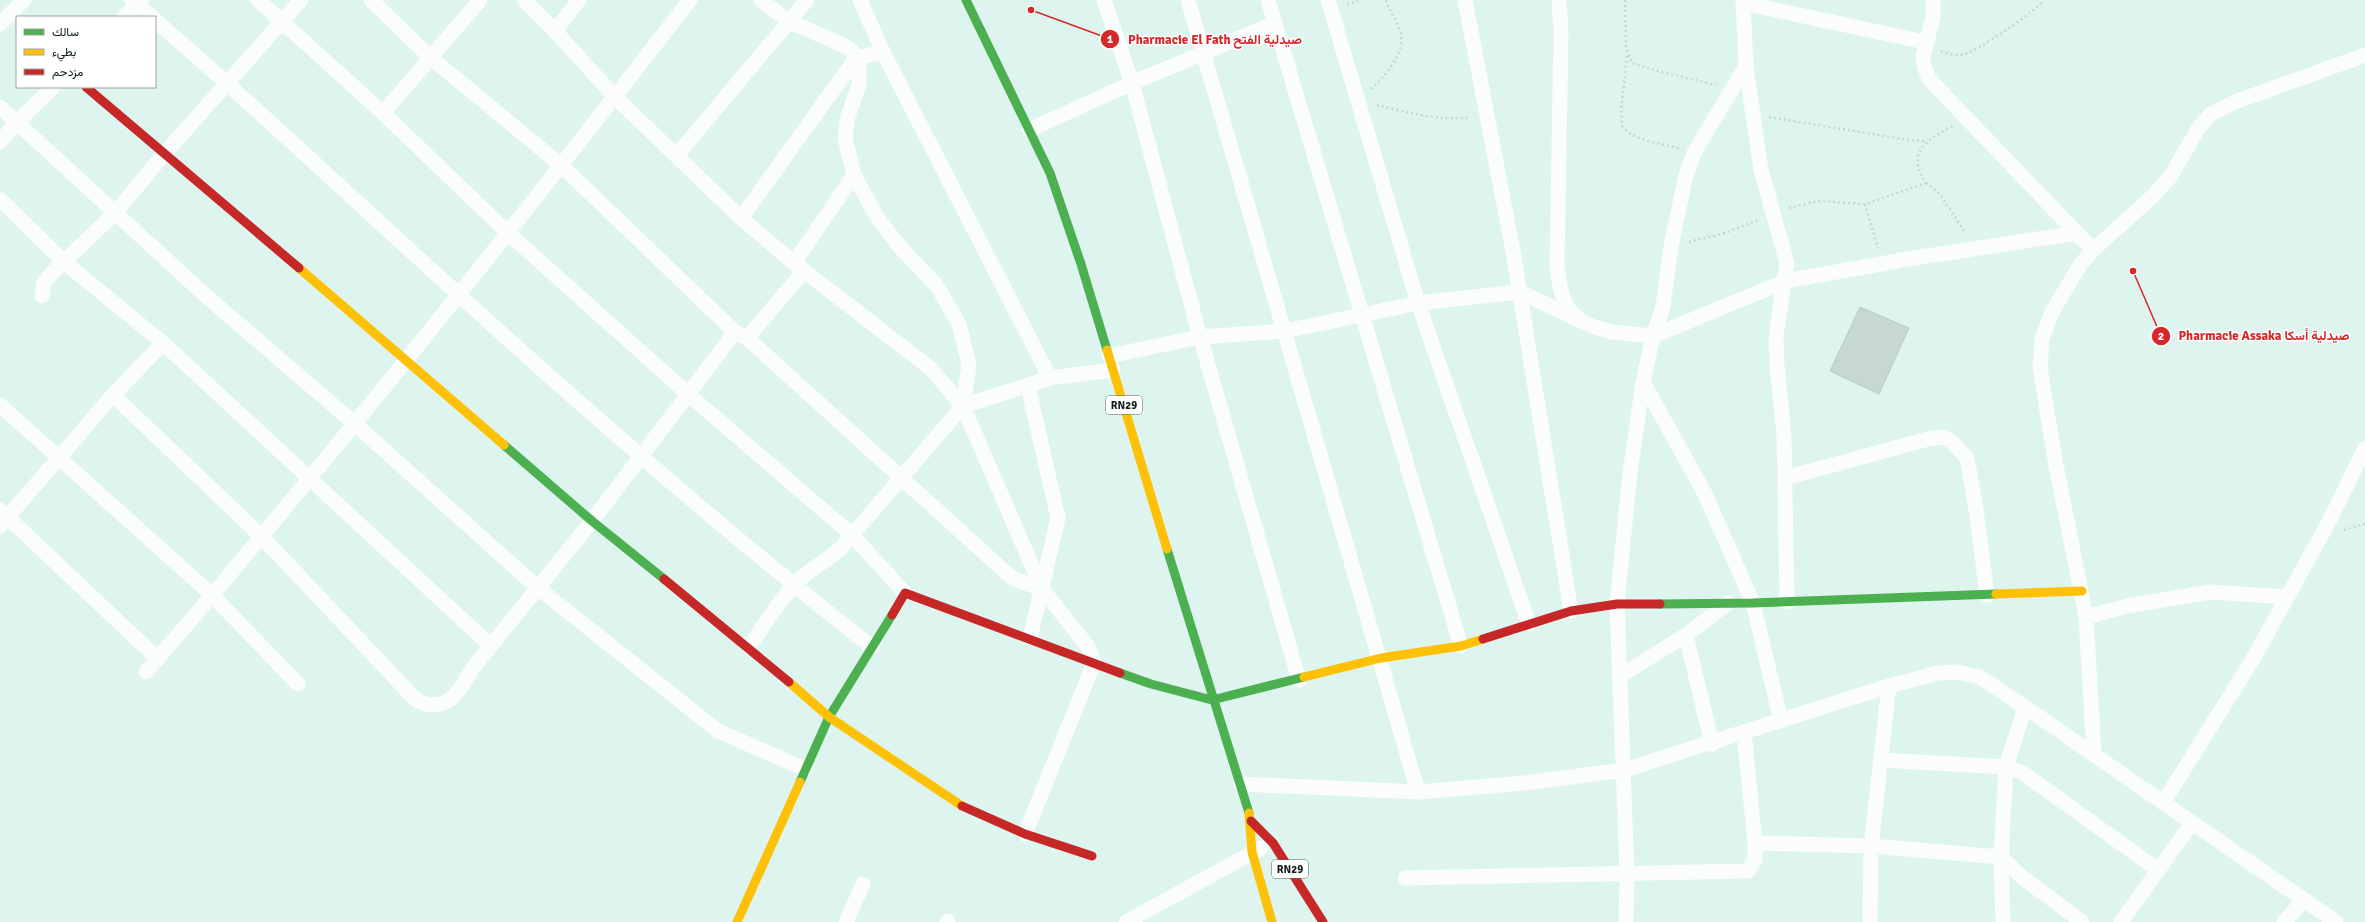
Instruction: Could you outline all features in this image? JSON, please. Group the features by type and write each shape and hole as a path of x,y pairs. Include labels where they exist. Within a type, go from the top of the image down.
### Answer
{"street":[{"path":"8,21 23,0"},
{"path":"258,0 383,113 507,232 688,394 852,535 905,593 1151,684 1212,700 1299,680 1381,658 1461,646 1571,611 1617,604 1753,603 2082,591"},
{"path":"42,296 44,283 115,213 301,0"},
{"path":"383,113 480,0"},
{"path":"524,0 555,31 615,97 741,218 799,267 930,368 963,406 1042,589 1089,648 1094,663 1025,834"},
{"path":"555,31 579,0"},
{"path":"146,672 262,537 355,424 507,232 562,166 690,0"},
{"path":"761,0 788,20 841,44 852,51 856,58 859,66 860,80 848,116 846,138 854,175 877,217 900,247 937,286 959,324 969,365 963,406"},
{"path":"677,155 788,20 807,0"},
{"path":"860,0 883,52 1050,378"},
{"name":"RN29","path":"966,0 1050,173 1081,264 1212,700 1251,821 1252,852 1272,922"},
{"path":"1104,0 1132,83 1200,337 1299,680"},
{"path":"1188,0 1381,658 1418,792"},
{"path":"1268,0 1461,646"},
{"path":"1328,0 1362,94 1418,304 1529,624"},
{"path":"1465,0 1520,292 1571,611"},
{"path":"1559,0 1561,32 1557,266 1562,294 1570,310 1581,320"},
{"path":"1933,0 1933,18 1925,42 1924,66 1929,79 2093,250"},
{"path":"125,16 137,1 151,16"},
{"path":"1787,602 1784,435 1777,366 1776,336 1788,264 1762,170 1746,66 1743,2 1925,42"},
{"path":"380,3 430,57 562,166 741,335 902,477 1012,578 1042,589"},
{"path":"156,21 228,83 458,294 640,455 793,586 872,647"},
{"path":"1029,130 1132,83 1205,54 1275,23"},
{"path":"741,218 856,58 883,52"},
{"path":"2094,754 2086,617 2056,465 2040,368 2042,339 2052,312 2080,265 2093,250 2170,177 2198,129 2211,114 2235,102 2365,55"},
{"path":"1626,922 1627,874 1617,604 1630,473 1643,382 1653,336 1663,307 1671,246 1686,175 1695,151 1746,66"},
{"path":"0,142 16,122 52,88"},
{"path":"87,88 166,153 592,521 749,647 829,717 967,809 1025,834 1092,856"},
{"path":"0,108 206,296 355,424 538,588 718,731 805,769"},
{"path":"113,395 262,537 416,700 424,704 435,704 448,701 459,693 472,669 592,521 640,455 688,394 799,267 854,175"},
{"path":"0,199 64,262 163,343 491,646"},
{"path":"749,647 793,586 810,569 828,560 852,535 963,406 1050,378 1111,363 1200,337 1285,330 1418,304 1520,292 1594,327 1612,332 1653,336 1786,281 1975,248 2077,233"},
{"path":"158,658 3,517 59,458 113,395 163,343"},
{"path":"1643,382 1705,494 1753,603 1781,721"},
{"path":"1028,386 1058,518 1030,638"},
{"path":"0,405 212,595 298,684"},
{"path":"1785,478 1928,439 1942,438 1951,441 1967,458 1976,509 1987,595"},
{"path":"2163,803 2253,659 2331,518 2365,448"},
{"path":"2086,617 2127,606 2210,592 2287,597"},
{"path":"737,922 829,717 905,593"},
{"path":"1620,676 1686,635 1728,603"},
{"path":"1686,635 1712,744"},
{"path":"1240,784 1418,792 1525,784 1624,770 1712,744 1744,732 1889,686 1938,673 1957,672 1980,677 2336,922"},
{"path":"1870,922 1871,846 1889,686"},
{"path":"2003,922 2001,857 2006,767 2025,707"},
{"path":"1405,878 1748,871 1755,859 1755,843 1744,732"},
{"path":"1881,760 2006,767 2023,773 2158,870"},
{"name":"RN29","path":"1251,821 1273,843 1323,922"},
{"path":"2121,922 2192,823"},
{"path":"1128,922 1252,852 1273,843"},
{"path":"1755,843 1871,846 2001,857 2023,878 2082,922"},
{"path":"846,922 863,884"},
{"path":"2284,922 2304,900"}],"path":[{"path":"1386,0 1400,29 1401,47 1386,72 1362,94 1378,105 1431,117 1452,119 1487,113"},
{"path":"1625,0 1628,55 1621,112 1622,126 1631,134 1695,151"},
{"path":"1925,42 1947,54 1966,54 2026,17 2042,4 2043,0"},
{"path":"1628,55 1632,63 1642,67 1732,89"},
{"path":"1754,115 1908,140 1927,140"},
{"path":"1966,117 1927,140 1917,154 1918,170 1926,183 1940,194 1975,248"},
{"path":"1671,246 1725,233 1799,204 1818,201 1865,204 1926,183"},
{"path":"1865,204 1882,264"}],"building":[{"path":"1860,307 1909,328 1879,394 1830,371"}],"traffic: fast":[{"path":"966,0 1050,173 1081,264 1107,350"},
{"path":"504,445 592,521 664,579"},
{"path":"1167,549 1249,813"},
{"path":"1660,604 1753,603 1996,594"},
{"path":"800,782 829,717 892,615"},
{"path":"1120,673 1151,684 1212,700 1304,677"}],"traffic: slow":[{"path":"299,268 504,445"},
{"path":"1107,350 1167,549"},
{"path":"1996,594 2082,591"},
{"path":"1304,677 1381,658 1461,646 1483,639"},
{"path":"789,682 829,717 962,806"},
{"path":"737,922 800,782"},
{"path":"1249,813 1252,852 1272,922"}],"traffic: jam":[{"path":"87,88 299,268"},
{"path":"664,579 789,682"},
{"path":"892,615 905,593 1120,673"},
{"path":"1483,639 1571,611 1617,604 1660,604"},
{"path":"962,806 1025,834 1092,856"},
{"path":"1251,821 1273,843 1323,922"}],"place":[{"name":"Pharmacie El Fath صيدلية الفتح","path":"1031,10"},
{"name":"Pharmacie Assaka صيدلية أسكا","path":"2133,271"}]}
